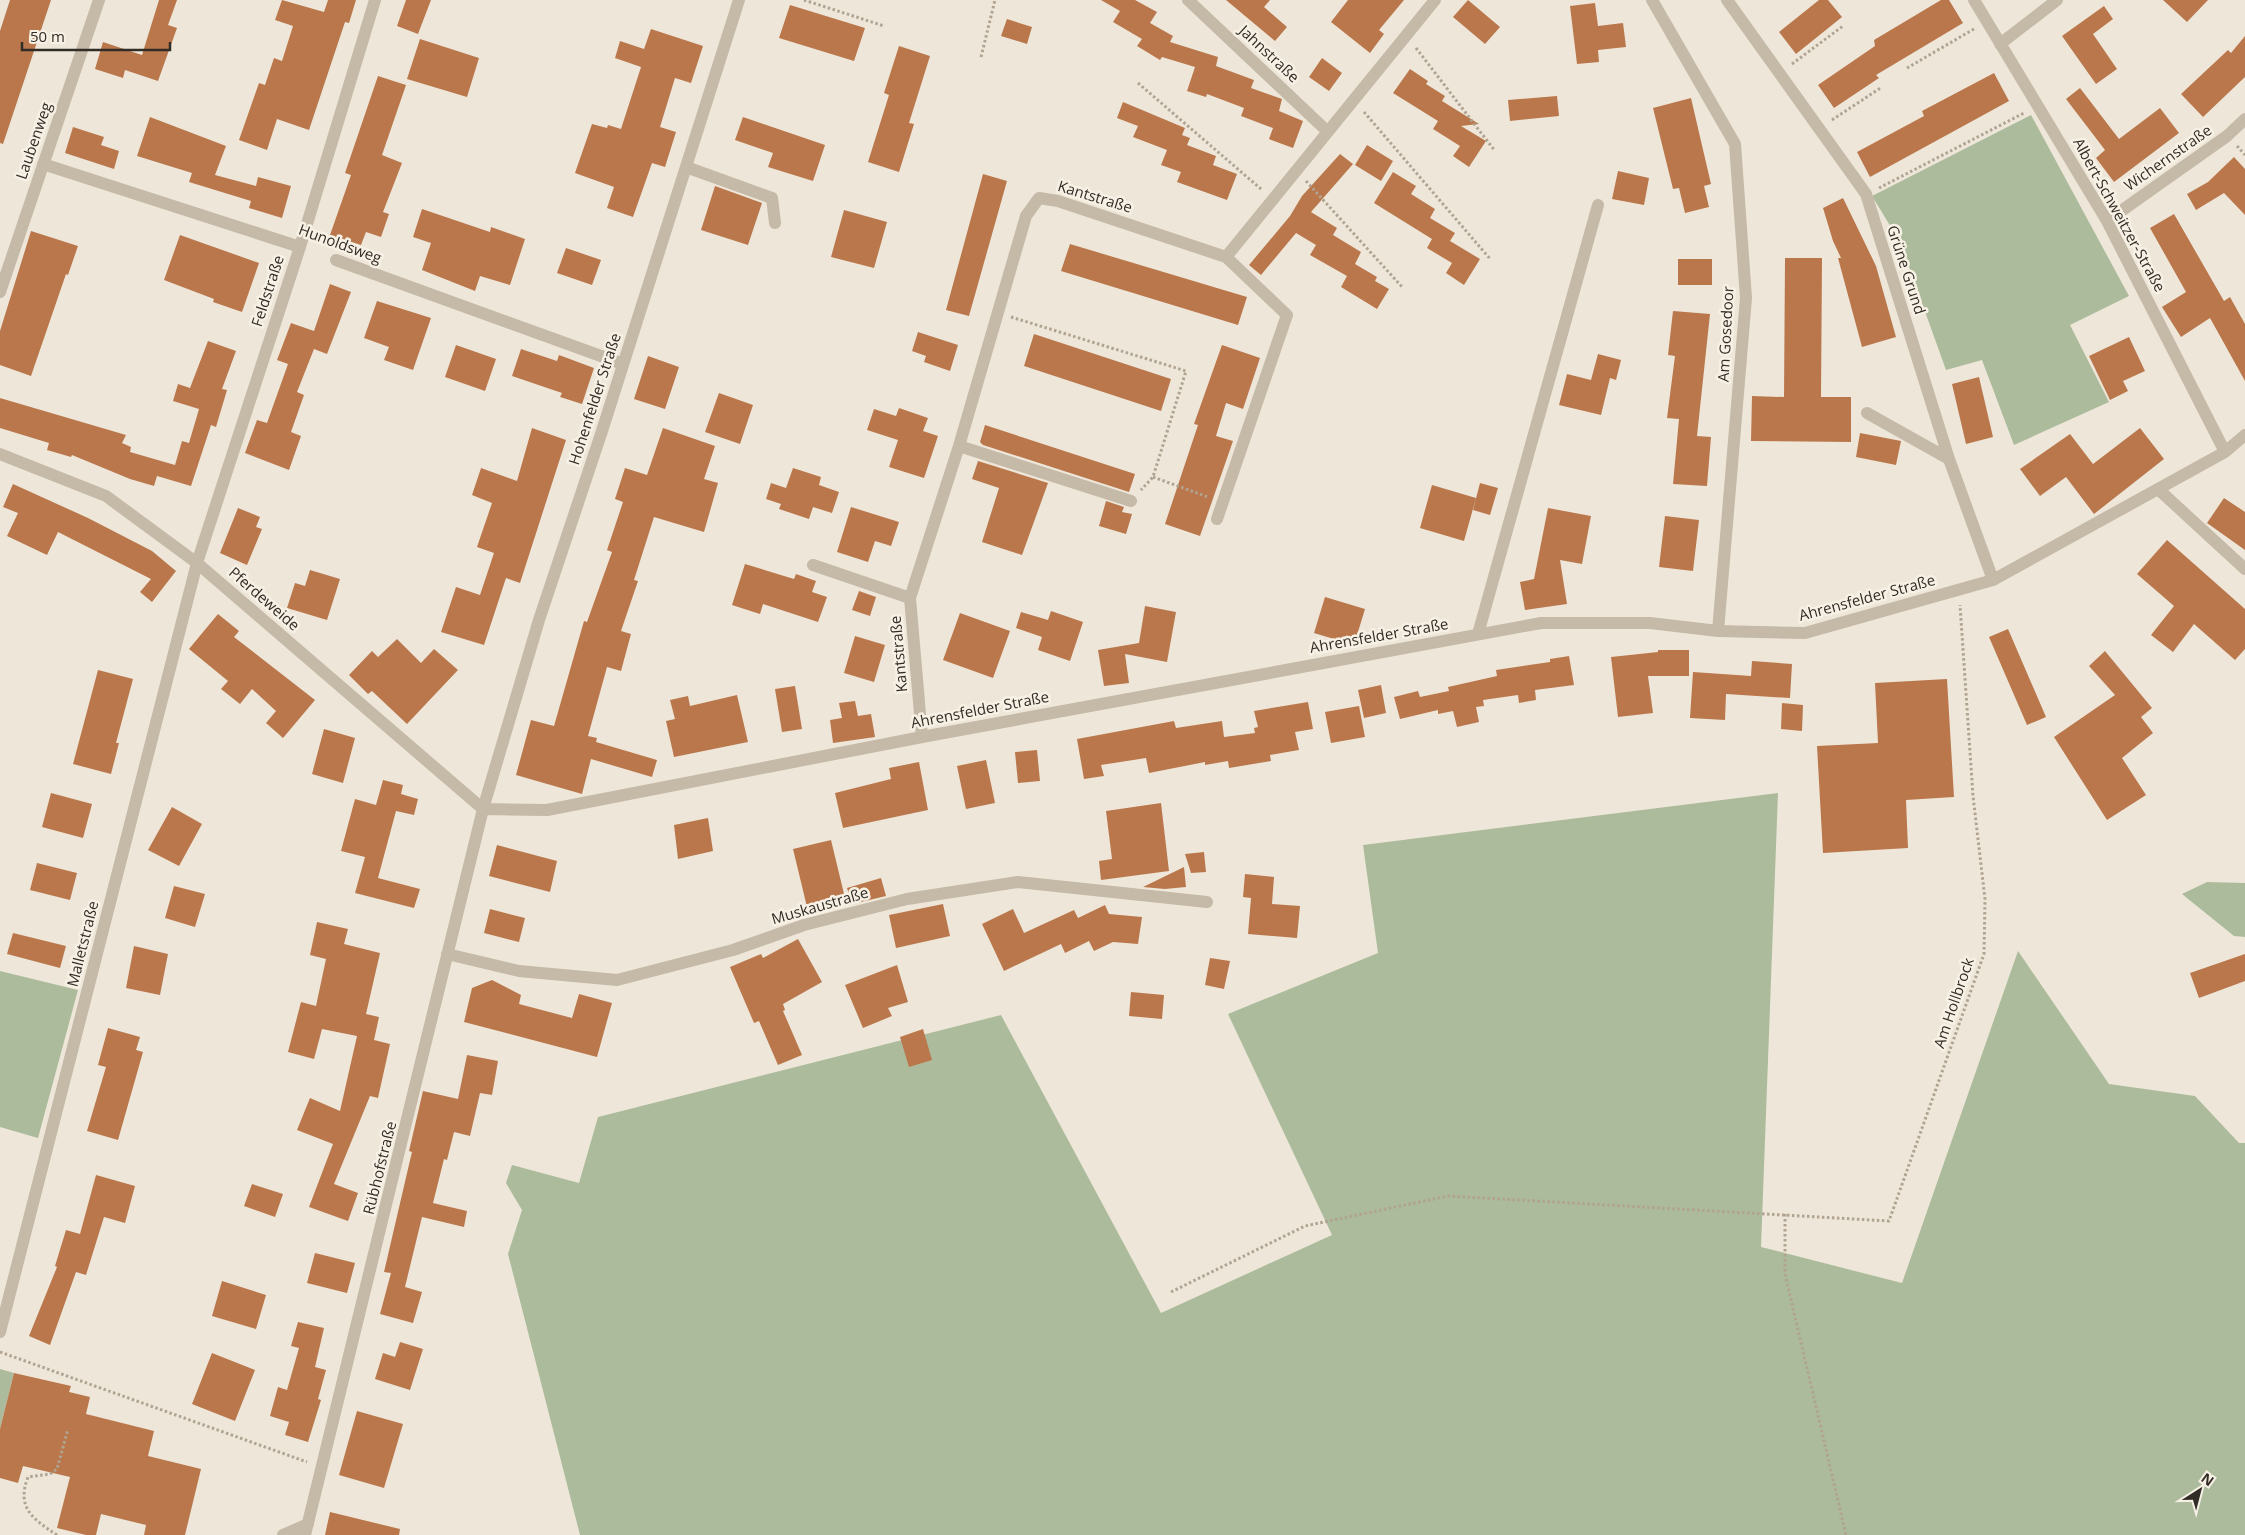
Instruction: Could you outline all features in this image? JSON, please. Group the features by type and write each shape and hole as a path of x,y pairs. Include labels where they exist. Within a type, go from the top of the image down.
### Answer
{"street":[{"name":"Laubenweg","path":"0,292 99,0"},
{"name":"Feldstraße","path":"197,563 300,247 375,0"},
{"name":"Hohenfelder Straße","path":"483,808 539,620 739,0"},
{"name":"Jahnstraße","path":"1188,0 1328,132"},
{"path":"1217,519 1287,315 1226,257 1435,0"},
{"name":"Am Gosedoor","path":"1652,0 1735,144 1746,298 1718,631"},
{"name":"Grüne Grund","path":"1727,0 1866,194 1949,459 1993,580"},
{"name":"Albert-Schweitzer-Straße","path":"1974,0 2107,221 2225,452"},
{"path":"2000,44 2057,0"},
{"name":"Wichernstraße","path":"2107,221 2227,136 2245,119"},
{"name":"Hunoldsweg","path":"44,164 300,247"},
{"path":"686,167 772,198 775,223"},
{"name":"Kantstraße","path":"922,737 910,598 959,446 1026,216 1039,198 1058,201 1226,257"},
{"path":"1478,634 1598,205"},
{"name":"Hunoldsweg","path":"336,260 623,364"},
{"path":"1867,412 1949,459"},
{"name":"Ahrensfelder Straße","path":"483,808 547,810 922,737 1541,623 1650,623 1718,631 1804,633 1993,580 2225,452 2245,435"},
{"path":"959,446 1131,502"},
{"name":"Pferdeweide","path":"0,454 106,496 197,563 483,808"},
{"path":"2158,489 2245,569"},
{"name":"Malletstraße","path":"0,1332 197,563"},
{"name":"Kantstraße","path":"813,566 910,598"},
{"name":"Rübhofstraße","path":"307,1530 410,1114 483,808"},
{"name":"Muskaustraße","path":"447,954 519,971 617,980 734,950 804,925 897,902 1018,882 1207,902"},
{"path":"283,1535 307,1530"}],"path":[{"path":"804,0 884,26"},
{"path":"981,57 995,0"},
{"path":"1907,68 1986,22"},
{"path":"1780,73 1843,26"},
{"path":"1406,36 1495,150"},
{"path":"1138,83 1273,200"},
{"path":"1819,129 1882,87"},
{"path":"1354,100 1490,260"},
{"path":"1866,194 2038,106"},
{"path":"1296,171 1403,288"},
{"path":"998,312 1186,371 1153,478 1131,502"},
{"path":"1153,478 1223,502"},
{"name":"Am Hollbrock","path":"1785,1214 1889,1222 1984,954 1985,899 1974,796 1959,590"},
{"path":"1171,1292 1305,1226 1448,1196 1785,1214 1785,1274 1846,1535"},
{"path":"0,1352 322,1468"},
{"path":"57,1535 40,1524 26,1507 22,1491 28,1477 50,1474 57,1469 68,1429"}],"green space":[{"path":"2031,115 2129,296 2070,325 2109,402 2014,445 1982,360 1946,370 1900,242 1872,196"},
{"path":"1778,793 1761,1247 1902,1283 2018,951 2109,1084 2195,1096 2239,1143 2245,1143 2245,1535 580,1535 508,1254 522,1210 506,1183 512,1165 579,1183 598,1117 1001,1015 1161,1313 1332,1235 1228,1014 1378,953 1363,845"},
{"path":"2207,882 2245,883 2245,937 2234,936 2182,894"},
{"path":"0,971 78,990 38,1138 0,1127"},
{"path":"0,1369 14,1373 0,1429"}],"building":[{"path":"10,0 51,0 3,144 0,143 0,31"},
{"path":"159,0 177,0 168,25 177,28 158,81 125,70 123,78 95,69 103,42 142,55"},
{"path":"282,0 324,12 328,0 356,0 349,23 345,22 309,130 277,119 267,150 239,140 259,83 265,85 274,58 282,61 293,26 275,20"},
{"path":"406,0 431,0 418,34 397,26"},
{"path":"1101,0 1135,0 1157,12 1150,23 1173,36 1170,42 1218,57 1216,66 1254,80 1251,88 1282,99 1279,111 1303,121 1293,148 1269,139 1273,128 1241,116 1244,108 1207,94 1206,97 1187,91 1195,67 1162,57 1160,60 1137,46 1142,39 1113,22 1120,11"},
{"path":"1226,0 1270,0 1264,7 1287,27 1275,41"},
{"path":"1348,0 1404,0 1379,30 1384,34 1370,53 1331,22"},
{"path":"1468,0 1500,27 1485,44 1453,17"},
{"path":"1819,0 1828,0 1842,17 1796,54 1779,32"},
{"path":"1941,0 1949,0 1963,23 1876,75 1879,78 1834,108 1818,85 1875,46 1874,40"},
{"path":"2163,0 2208,0 2187,22"},
{"path":"1595,3 1598,26 1623,23 1626,47 1598,50 1599,62 1577,64 1570,6"},
{"path":"790,5 865,28 854,61 779,38"},
{"path":"2104,6 2113,19 2093,34 2117,69 2096,84 2062,36"},
{"path":"1007,19 1032,27 1027,44 1001,36"},
{"path":"651,29 703,46 691,83 675,78 660,127 676,132 665,167 652,163 633,217 607,208 614,187 575,173 592,124 607,128 608,125 621,129 641,67 615,58 620,41 644,49"},
{"path":"2245,36 2245,77 2203,117 2181,94 2228,50 2231,53"},
{"path":"420,39 479,58 467,97 407,79"},
{"path":"899,46 930,56 909,123 914,124 899,172 868,162 889,95 884,93"},
{"path":"1322,58 1342,73 1329,91 1309,77"},
{"path":"1410,69 1428,81 1426,84 1445,96 1442,101 1479,124 1461,126 1486,141 1469,167 1453,156 1460,146 1433,129 1438,121 1393,93"},
{"path":"1994,73 2009,101 1870,177 1857,152 1924,116 1922,111"},
{"path":"378,76 406,85 382,155 402,163 383,212 389,214 381,237 366,232 361,245 330,235 351,175 345,173"},
{"path":"2080,88 2119,139 2160,108 2179,133 2114,182 2096,158 2105,150 2066,99"},
{"path":"1557,96 1559,116 1510,121 1508,100"},
{"path":"1691,98 1711,184 1704,186 1709,207 1685,213 1679,188 1673,189 1653,108"},
{"path":"1123,102 1185,128 1182,135 1190,138 1187,145 1216,156 1213,165 1237,174 1227,200 1177,182 1181,172 1161,165 1167,150 1133,137 1138,126 1117,118"},
{"path":"150,117 226,146 215,175 256,186 258,177 291,186 282,218 249,208 251,201 189,182 192,173 137,156"},
{"path":"743,117 825,145 813,181 768,167 773,153 735,140"},
{"path":"73,127 104,137 101,145 119,151 114,169 65,153"},
{"path":"1367,145 1393,161 1381,181 1355,165"},
{"path":"1340,154 1353,164 1311,212 1337,228 1333,235 1361,252 1355,264 1377,277 1375,281 1389,289 1377,309 1341,287 1347,276 1310,255 1316,245 1296,233 1261,275 1249,265 1290,216 1302,196"},
{"path":"2234,157 2245,169 2245,215 2224,193 2196,210 2187,194 2208,182"},
{"path":"1618,171 1649,178 1644,205 1612,199"},
{"path":"1393,172 1416,186 1411,194 1435,209 1430,218 1455,233 1450,241 1480,259 1464,285 1446,273 1452,263 1427,248 1432,239 1374,203"},
{"path":"983,174 1007,181 969,316 946,310"},
{"path":"715,186 762,203 748,245 701,230"},
{"path":"1843,198 1876,266 1896,337 1862,347 1838,258 1841,258 1833,241 1823,208"},
{"path":"422,209 490,232 491,227 525,239 510,285 480,276 475,291 422,270 431,243 413,237"},
{"path":"844,210 887,222 874,268 831,257"},
{"path":"2174,214 2224,301 2230,297 2245,324 2245,381 2210,318 2181,337 2162,307 2186,292 2150,228"},
{"path":"31,231 78,246 68,275 66,274 31,376 0,365 0,331"},
{"path":"180,235 259,263 242,312 213,302 214,299 164,280"},
{"path":"1070,244 1247,297 1238,325 1061,271"},
{"path":"566,248 601,260 592,285 557,273"},
{"path":"1785,258 1822,258 1821,397 1851,397 1851,442 1751,441 1752,396 1784,397"},
{"path":"1678,259 1712,259 1712,285 1678,285"},
{"path":"330,284 351,292 327,354 314,349 297,392 304,395 291,432 301,436 289,470 245,453 257,420 267,423 288,364 277,360 291,323 314,331"},
{"path":"377,301 431,318 413,370 384,360 389,347 364,338"},
{"path":"1673,311 1710,314 1697,436 1711,437 1707,486 1673,484 1679,419 1667,418 1675,356 1668,355"},
{"path":"918,332 958,345 950,371 924,362 926,356 912,351"},
{"path":"1034,334 1171,379 1161,411 1024,366"},
{"path":"2129,337 2145,371 2123,381 2128,391 2110,400 2089,356"},
{"path":"208,341 236,351 222,389 227,390 216,427 211,425 191,486 157,476 154,486 130,479 72,455 71,457 47,450 49,443 0,428 0,398 126,435 122,443 131,447 130,452 175,465 182,441 189,443 199,409 173,401 178,384 190,388"},
{"path":"456,345 496,359 485,391 445,377"},
{"path":"1222,345 1260,358 1243,409 1226,403 1216,436 1233,441 1200,536 1165,524 1198,425 1194,424"},
{"path":"521,349 557,361 559,355 594,368 582,404 560,397 562,393 512,376"},
{"path":"1598,354 1621,360 1616,380 1610,378 1601,415 1559,405 1567,374 1591,380"},
{"path":"648,356 679,367 665,409 634,399"},
{"path":"1979,377 1993,437 1966,444 1952,384"},
{"path":"719,393 753,405 740,444 705,432"},
{"path":"899,408 928,418 923,431 938,436 924,478 889,467 898,440 867,430 874,409 896,416"},
{"path":"985,425 1135,474 1129,492 983,445 980,442"},
{"path":"532,428 566,440 520,583 506,578 484,645 441,632 456,587 480,595 494,553 477,547 492,503 472,495 481,468 517,481"},
{"path":"663,428 715,446 704,479 718,483 704,532 654,517 634,580 638,581 621,631 631,634 621,671 607,667 588,736 597,738 596,742 657,760 652,777 591,759 582,794 516,775 531,720 554,726 584,621 587,622 612,552 607,550 623,502 615,499 625,468 647,475"},
{"path":"2140,428 2164,459 2094,514 2066,477 2040,496 2020,469 2070,434 2093,464"},
{"path":"1860,433 1901,441 1896,465 1856,457"},
{"path":"978,461 1048,483 1022,555 982,542 999,488 972,479"},
{"path":"793,468 821,477 819,485 839,492 832,513 813,507 809,519 779,509 781,504 766,499 771,483 786,488"},
{"path":"1480,483 1498,488 1490,515 1473,510"},
{"path":"13,484 88,518 152,551 176,571 152,602 140,592 151,579 58,532 47,555 7,536 18,513 3,507"},
{"path":"1432,485 1476,498 1464,541 1420,528"},
{"path":"2224,498 2245,512 2245,550 2207,523"},
{"path":"1106,501 1124,507 1122,512 1132,514 1126,534 1099,526"},
{"path":"851,507 899,522 891,546 875,541 868,562 837,552"},
{"path":"238,508 260,517 256,527 262,529 247,565 220,553"},
{"path":"1548,508 1591,516 1582,564 1560,560 1567,604 1525,610 1520,582 1534,579"},
{"path":"1665,516 1699,520 1693,571 1659,567"},
{"path":"2167,540 2245,609 2245,649 2235,660 2194,624 2173,652 2151,635 2174,606 2137,574"},
{"path":"745,564 794,579 796,574 816,581 812,592 827,597 818,622 763,604 760,614 732,605"},
{"path":"310,570 340,579 327,620 287,608 295,583 305,586"},
{"path":"859,591 876,597 870,616 852,610"},
{"path":"1325,597 1365,609 1354,645 1314,633"},
{"path":"1145,606 1176,612 1167,662 1125,654 1129,683 1104,686 1098,650 1139,643"},
{"path":"1051,611 1083,622 1070,661 1038,650 1042,637 1016,628 1021,612 1048,620"},
{"path":"960,613 1010,631 993,678 943,660"},
{"path":"218,614 239,631 234,637 315,700 283,738 266,723 276,711 252,689 240,704 221,689 228,681 189,649"},
{"path":"2008,629 2046,717 2027,725 1989,637"},
{"path":"855,636 885,645 874,682 844,673"},
{"path":"397,639 421,663 434,649 458,670 407,724 372,691 368,694 349,675 372,651 378,657"},
{"path":"1658,650 1689,650 1689,676 1648,676 1653,713 1618,717 1611,657 1658,652"},
{"path":"2105,651 2152,708 2141,717 2153,733 2122,758 2146,795 2107,820 2054,737 2115,695 2089,666"},
{"path":"1569,656 1574,685 1535,690 1536,700 1519,703 1518,695 1483,700 1484,706 1476,707 1479,722 1457,727 1453,711 1438,714 1438,710 1400,719 1394,697 1418,691 1420,697 1449,691 1448,687 1497,676 1496,670 1550,662 1550,659"},
{"path":"1752,661 1792,664 1790,698 1726,694 1725,720 1690,718 1693,672 1751,676"},
{"path":"98,670 133,679 116,743 119,743 111,774 73,764"},
{"path":"1947,679 1954,797 1906,800 1908,848 1823,853 1817,746 1878,743 1875,683"},
{"path":"1381,685 1386,713 1364,718 1358,690"},
{"path":"795,686 802,729 782,732 775,689"},
{"path":"737,695 748,742 674,757 666,721 675,719 670,700 688,696 690,706"},
{"path":"855,701 858,716 871,714 875,737 833,743 830,720 842,718 839,703"},
{"path":"1308,702 1313,729 1295,732 1299,750 1270,755 1271,761 1229,768 1228,761 1205,765 1205,762 1149,773 1146,758 1101,765 1104,776 1084,779 1077,739 1174,721 1176,728 1222,721 1224,737 1255,733 1254,728 1258,727 1254,711"},
{"path":"1782,703 1803,705 1802,731 1781,729"},
{"path":"1359,706 1365,737 1331,743 1325,712"},
{"path":"324,729 355,738 343,783 312,774"},
{"path":"1037,750 1040,781 1018,783 1015,752"},
{"path":"986,760 995,803 966,809 957,766"},
{"path":"919,762 928,810 843,828 835,793 891,779 889,768"},
{"path":"383,780 403,785 401,794 418,799 414,815 396,811 378,878 420,889 414,908 355,893 365,857 341,851 355,799 376,805"},
{"path":"51,793 92,804 83,838 42,827"},
{"path":"1161,803 1169,871 1101,880 1099,861 1112,859 1106,811"},
{"path":"172,807 202,824 179,866 148,850"},
{"path":"708,818 713,851 678,859 674,825"},
{"path":"831,840 845,898 807,907 793,849"},
{"path":"497,845 557,861 550,892 489,876"},
{"path":"1204,852 1206,872 1191,873 1185,854"},
{"path":"37,863 77,873 70,900 30,890"},
{"path":"1184,867 1186,887 1165,889 1143,887"},
{"path":"1245,874 1274,877 1272,904 1300,906 1297,938 1248,934 1251,898 1243,897"},
{"path":"881,878 886,896 852,904 847,888"},
{"path":"174,886 205,894 195,927 165,918"},
{"path":"943,904 950,936 896,948 889,915"},
{"path":"1105,905 1109,914 1142,917 1138,944 1113,942 1094,951 1089,941 1065,953 1061,944 1004,971 982,924 1013,909 1024,933 1074,910 1078,918"},
{"path":"490,909 525,918 519,942 484,933"},
{"path":"317,922 348,929 344,944 380,953 366,1014 379,1017 374,1040 390,1044 378,1098 370,1096 334,1184 358,1193 348,1221 309,1207 333,1144 297,1130 310,1098 340,1111 357,1036 322,1029 314,1059 288,1052 301,1002 316,1006 326,959 310,955"},
{"path":"13,933 66,946 60,968 7,954"},
{"path":"798,939 822,982 783,1004 785,1010 783,1011 802,1055 778,1065 759,1021 754,1023 730,967 761,954 763,958"},
{"path":"134,946 168,954 160,995 126,988"},
{"path":"2245,954 2245,981 2199,998 2190,973"},
{"path":"1210,958 1230,961 1224,989 1205,985"},
{"path":"897,965 908,1002 888,1008 892,1016 863,1028 845,985"},
{"path":"492,980 521,995 519,1004 572,1018 579,994 612,1003 597,1057 464,1022 472,988"},
{"path":"1131,992 1164,995 1162,1019 1129,1016"},
{"path":"108,1028 140,1037 136,1050 143,1052 118,1140 87,1131 106,1067 98,1065"},
{"path":"923,1029 932,1060 909,1067 900,1037"},
{"path":"467,1055 498,1061 492,1095 480,1093 470,1136 454,1132 447,1160 444,1159 433,1203 467,1211 464,1227 422,1217 405,1287 422,1292 413,1323 380,1314 391,1273 384,1272 412,1152 409,1151 423,1091 458,1099"},
{"path":"96,1175 135,1186 125,1223 104,1217 86,1275 76,1272 50,1345 29,1336 57,1267 55,1266 66,1230 80,1234"},
{"path":"252,1184 283,1194 275,1217 244,1206"},
{"path":"315,1253 355,1263 347,1293 307,1283"},
{"path":"222,1281 266,1295 256,1329 212,1316"},
{"path":"298,1322 324,1328 315,1367 326,1370 318,1399 321,1400 308,1442 285,1435 289,1422 270,1416 278,1387 287,1390 299,1348 291,1346"},
{"path":"400,1342 423,1349 410,1390 375,1379 383,1353 395,1357"},
{"path":"212,1353 255,1370 235,1421 192,1404"},
{"path":"14,1373 71,1386 69,1392 90,1397 86,1414 154,1431 148,1456 201,1469 185,1535 144,1535 146,1525 101,1514 96,1535 86,1535 57,1528 70,1477 23,1466 18,1483 0,1478 0,1429"},
{"path":"357,1411 403,1424 384,1488 339,1475"},
{"path":"330,1512 400,1529 399,1535 325,1535"}]}
